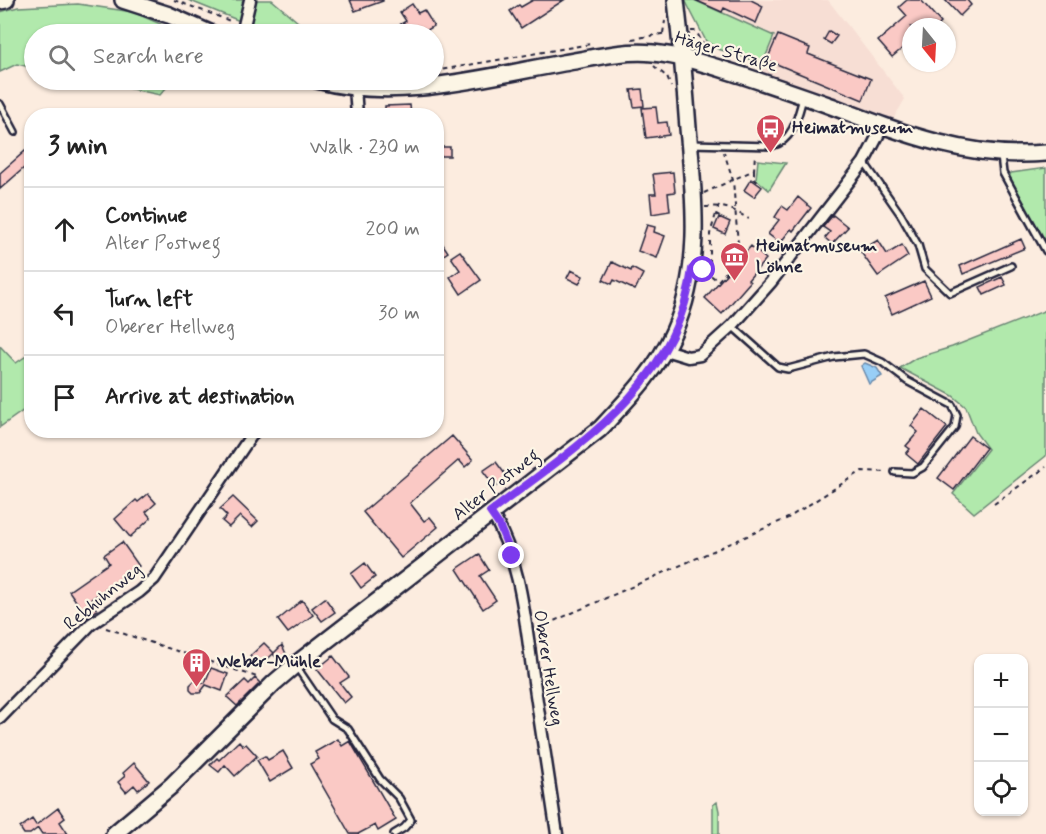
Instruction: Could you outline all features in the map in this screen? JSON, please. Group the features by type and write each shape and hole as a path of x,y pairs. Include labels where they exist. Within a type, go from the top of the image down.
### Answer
{"street":[{"path":"0,1 6,0"},
{"path":"123,0 189,24"},
{"path":"236,0 249,3 244,24"},
{"name":"Alter Postweg","path":"114,834 171,786 274,683 490,512 600,429 644,382 665,350 683,308 696,239 690,144 676,0"},
{"name":"Häger Straße","path":"444,83 592,57 640,52 653,53 709,64 928,142 1001,154 1046,153"},
{"path":"355,90 356,108"},
{"path":"665,350 688,357 700,355 732,326 771,282 864,162 883,126"},
{"name":"Rebhuhnweg","path":"0,718 91,624 139,592 154,579 250,438"},
{"name":"Oberer Hellweg","path":"490,512 499,525 512,556 527,633 557,834"}],"lane":[{"path":"690,144 772,146 781,144 786,140 797,119 804,96"},
{"path":"0,104 15,132"},
{"path":"1001,154 1003,173 1046,251"},
{"path":"864,162 918,245 925,269 950,293 1011,266"},
{"path":"732,326 778,367 788,369 834,357 864,354 882,362 907,381 952,405 957,415 955,427 923,467 912,473 895,472"},
{"path":"296,665 332,719 348,729 380,779 399,798 411,820 394,834"}],"path":[{"path":"174,0 229,24"},
{"path":"663,33 696,31 702,42 716,54"},
{"path":"652,36 654,66 667,77 674,95"},
{"path":"692,269 703,270 718,281 739,257 733,180 724,145"},
{"path":"755,146 754,179 759,183"},
{"path":"693,202 704,194 754,170"},
{"path":"693,202 728,207 749,219"},
{"path":"707,273 710,269 710,234 719,205"},
{"path":"716,214 720,216"},
{"path":"994,504 1046,467"},
{"path":"527,633 788,518 862,471 895,472"},
{"path":"91,624 274,683"}],"shaded area":[{"path":"694,0 828,0 905,99 892,121 760,72 773,35"}],"green space":[{"path":"188,0 272,0 300,24 247,24"},
{"path":"685,0 694,0 774,36 763,63 718,49 706,41"},
{"path":"78,4 133,12 160,24 24,24 24,66 17,64 0,72 0,12 18,7"},
{"path":"136,90 164,90 160,95"},
{"path":"758,160 786,163 769,190 756,179"},
{"path":"1046,168 1046,246 1009,177 1011,173"},
{"path":"1046,310 1046,456 974,513 953,494 988,449 976,433 966,407 953,396 900,368 916,358 952,347"},
{"path":"0,346 16,363 24,358 24,410 0,427"},
{"path":"717,802 719,834 713,834 713,805"}],"water":[{"path":"865,363 877,368 882,376 869,384 861,366"}],"building":[{"path":"350,0 383,0 383,1 355,11"},
{"path":"533,0 564,0 521,28 510,11"},
{"path":"695,0 751,0 763,6 756,23 724,8 722,12"},
{"path":"907,0 921,0 937,18 905,18 907,16 899,7"},
{"path":"945,0 967,0 971,5 960,16"},
{"path":"412,4 418,13 424,10 433,24 401,24 406,21 400,12"},
{"path":"902,20 902,49 892,57 878,41"},
{"path":"829,31 837,36 831,44 824,40"},
{"path":"778,35 810,48 808,54 871,79 863,100 767,60"},
{"path":"642,89 644,106 634,107 631,90"},
{"path":"410,105 410,108 385,108 385,106"},
{"path":"656,107 658,123 667,122 669,135 646,138 642,108"},
{"path":"444,147 450,147 450,156 444,156"},
{"path":"24,152 24,168 0,189 0,173"},
{"path":"673,172 675,192 668,193 670,211 652,214 650,194 656,194 653,174"},
{"path":"751,179 762,187 754,197 744,190"},
{"path":"798,197 811,208 780,243 768,234 779,220 775,217 782,206 788,210"},
{"path":"833,215 848,227 832,244 825,238 830,232 823,227"},
{"path":"719,217 730,222 725,234 714,229"},
{"path":"647,225 655,227 654,232 665,236 657,258 638,251"},
{"path":"1021,239 1025,248 963,274 960,266"},
{"path":"878,240 887,254 902,245 908,256 878,276 860,251"},
{"name":"Heimatmuseum Löhne","path":"751,246 766,259 748,280 750,282 722,314 705,298"},
{"path":"460,251 481,280 461,294 450,277 460,270 451,257"},
{"path":"612,262 643,274 635,290 614,280 612,284 603,280"},
{"path":"571,270 583,276 579,284 567,278"},
{"path":"1002,277 1006,285 984,295 980,287"},
{"path":"924,281 931,296 892,314 885,298"},
{"path":"924,409 947,427 918,464 906,454 910,449 906,446 918,432 911,426"},
{"path":"452,436 473,460 465,467 459,460 410,503 424,521 430,517 438,527 401,558 363,512"},
{"path":"970,436 986,448 954,490 938,478"},
{"path":"496,462 508,478 495,487 483,471"},
{"path":"148,494 156,503 146,512 151,518 130,537 115,519 136,500 138,502"},
{"path":"233,497 258,521 252,527 240,516 229,527 222,521 227,516 220,509"},
{"path":"122,542 139,566 90,600 97,610 87,617 69,591 109,563 104,555"},
{"path":"479,554 489,570 480,576 496,600 483,609 457,569"},
{"path":"365,563 375,577 361,588 351,574"},
{"path":"325,598 335,612 322,621 312,608"},
{"path":"302,600 313,615 288,633 278,620"},
{"path":"264,643 274,653 282,645 287,656 281,662 273,654 260,666 250,656"},
{"path":"333,656 349,677 340,683 351,697 344,703 317,669"},
{"path":"211,668 228,674 222,691 206,685 200,693 193,693 190,685 194,681 205,683"},
{"path":"255,678 260,683 237,706 227,697 245,680 249,684"},
{"path":"338,739 342,746 350,741 396,820 378,831 375,825 358,834 350,834 310,764 319,759 315,752"},
{"path":"239,741 243,746 246,744 257,756 235,776 225,765 219,772 210,765 217,758 219,760"},
{"path":"283,751 293,768 270,782 257,760 265,756 268,760"},
{"path":"134,763 149,781 138,790 134,785 126,792 118,782 125,776 123,773"},
{"path":"58,808 65,818 60,822 68,834 42,834 38,828 30,834 24,834 20,828 32,819 36,825"}],"place":[{"name":"Heimatmuseum","path":"771,154"},
{"name":"Heimatmuseum Löhne","path":"735,282"},
{"name":"Weber-Mühle","path":"196,688"}],"route":[{"path":"512,556 499,525 490,512 600,429 644,382 674,332 690,284 692,269 703,270"}]}
